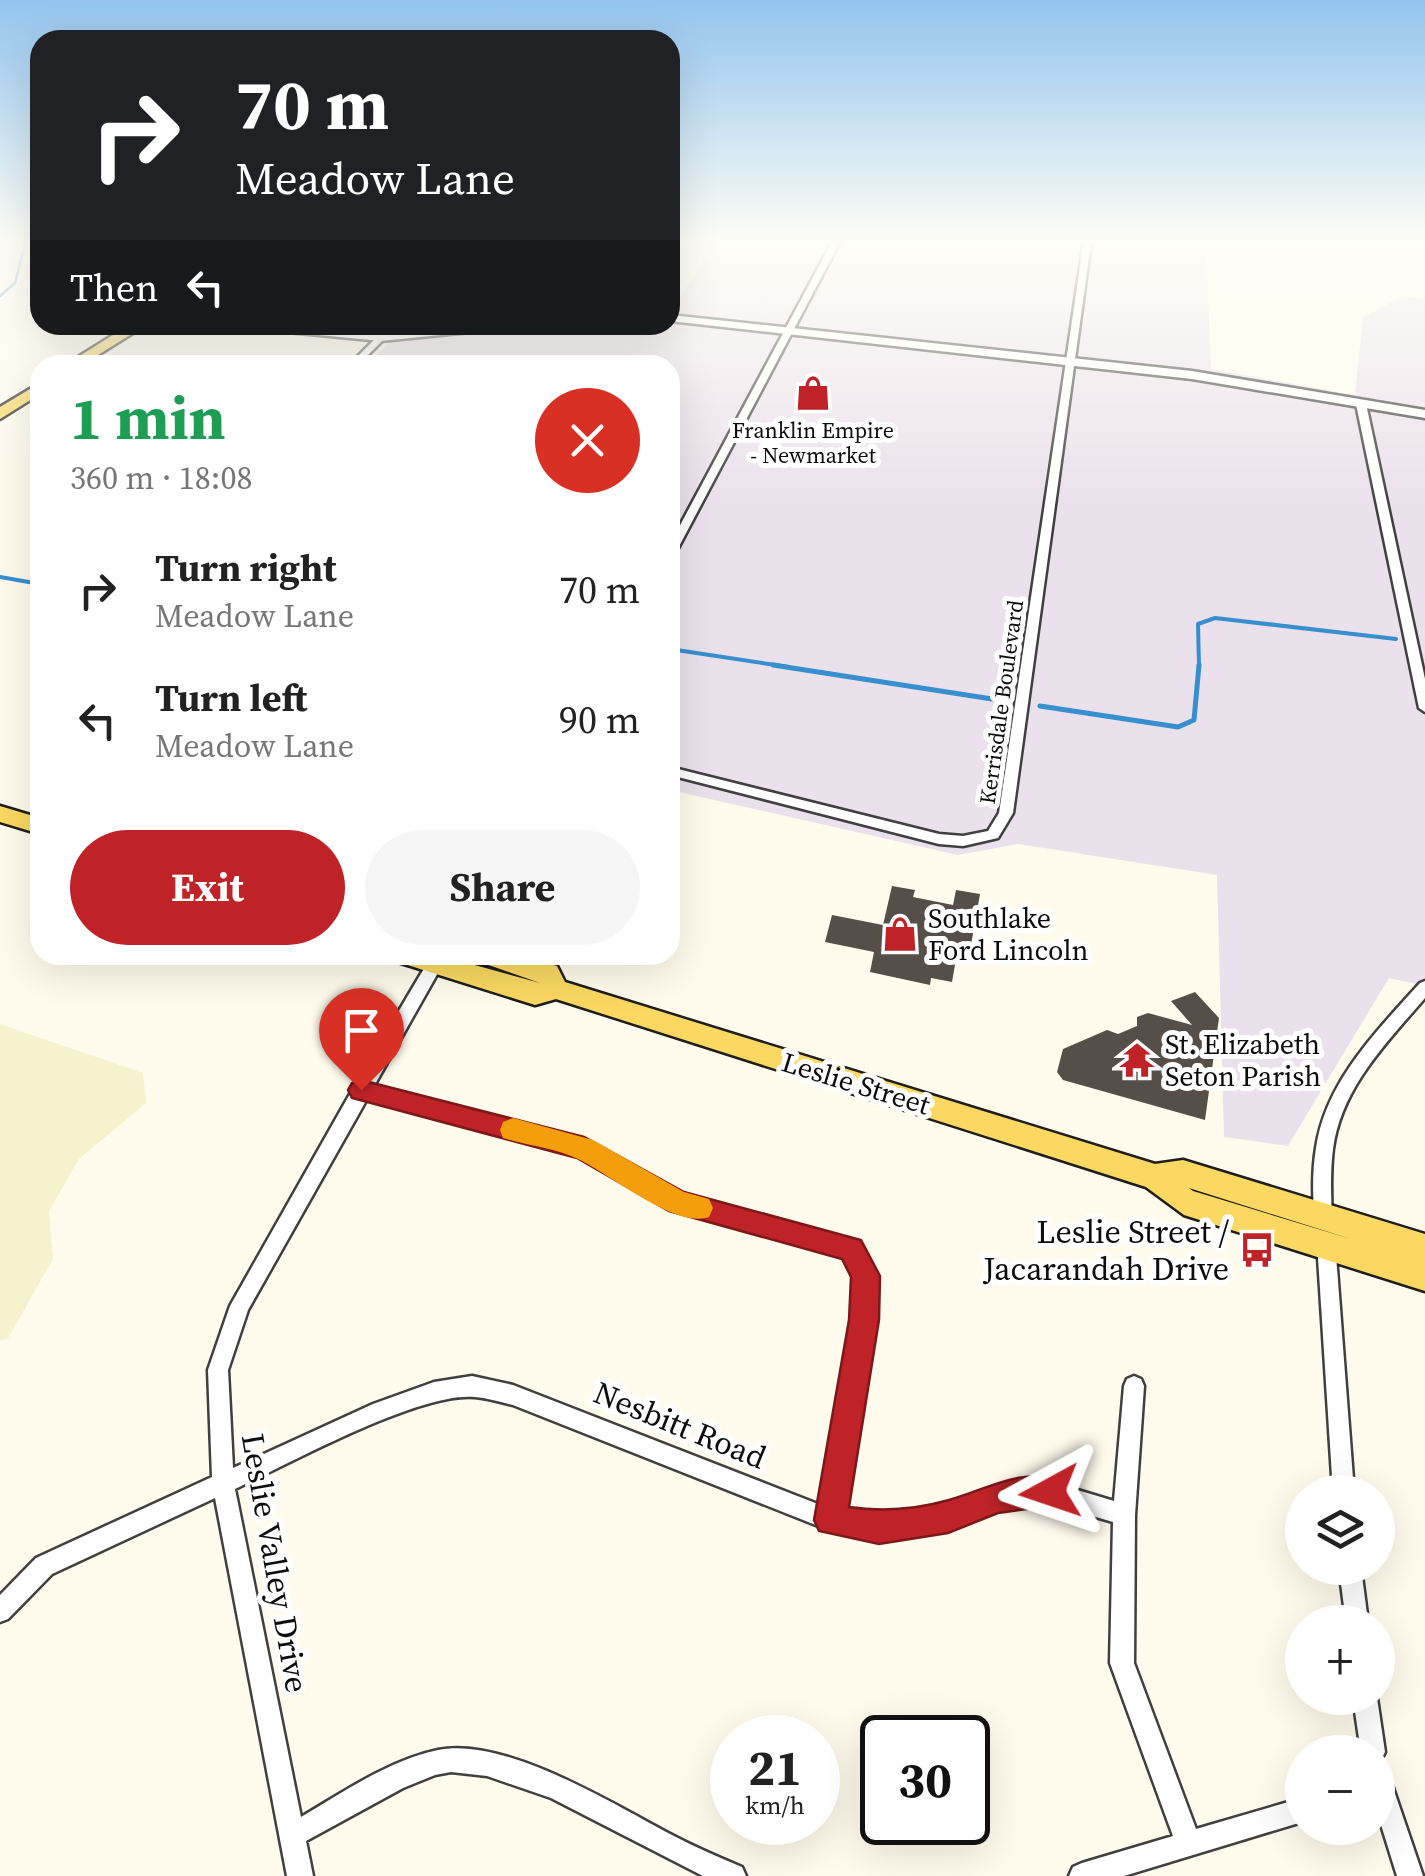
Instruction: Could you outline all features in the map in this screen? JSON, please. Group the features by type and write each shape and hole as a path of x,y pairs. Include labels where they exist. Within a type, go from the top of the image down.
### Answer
{"main road":[{"path":"100,346 112,335"},
{"path":"87,355 120,335"},
{"path":"0,414 30,394"},
{"path":"0,814 30,823"},
{"name":"Leslie Street","path":"454,965 536,995 556,989 1156,1177 1184,1202 1425,1248"},
{"name":"Leslie Street","path":"522,965 548,973 556,989"},
{"name":"Leslie Street","path":"1324,1231 1425,1276"}],"street":[{"path":"765,328 1192,375 1425,414"},
{"name":"Kerrisdale Boulevard","path":"680,774 938,839 963,841 993,835 1006,813 1075,328"},
{"path":"680,535 790,330"},
{"path":"350,335 381,338 411,335"},
{"path":"363,355 381,338"},
{"path":"1361,404 1425,705"},
{"name":"Leslie Valley Drive","path":"300,1876 223,1483 216,1401 227,1342 240,1306 434,965"},
{"path":"1343,1475 1319,1168 1334,1101 1425,987"},
{"path":"361,1090 584,1148 678,1202 851,1249 866,1276 864,1320 831,1520"},
{"name":"Nesbitt Road","path":"0,1612 44,1566 380,1412 434,1392 472,1386 514,1395 831,1520 879,1528 948,1517 998,1497 1050,1492 1124,1516"},
{"path":"1134,1386 1124,1516 1122,1663 1188,1842"},
{"path":"292,1835 395,1780 449,1760 521,1774 629,1824 666,1849 734,1876"},
{"path":"1082,1876 1285,1815"},
{"path":"1395,1836 1410,1876"}],"shaded area":[{"path":"680,328 1209,328 1211,369 1355,395 1362,328 1425,328 1425,986 1389,978 1288,1146 1224,1137 1217,875 1018,844 958,855 680,792 680,355 376,355 397,335 680,335"},
{"path":"0,1024 143,1073 146,1103 79,1159 49,1211 53,1259 8,1338 0,1341"}],"building":[{"name":"Southlake Ford Lincoln","path":"892,886 915,890 913,897 953,905 956,890 980,894 971,945 964,943 952,982 931,978 930,985 870,972 874,952 825,942 832,915 883,925"},
{"name":"St. Elizabeth Seton Parish","path":"1195,992 1219,1018 1205,1120 1063,1080 1057,1072 1063,1049 1107,1030 1118,1034 1137,1026 1137,1017 1148,1013 1192,1025 1171,1001"}],"waterway":[{"path":"0,577 30,582"},
{"path":"1199,665 1198,624 1215,618 1396,639"},
{"path":"680,651 789,667"},
{"path":"773,665 992,699"},
{"path":"1040,706 1178,727 1194,720 1199,665"}],"slow traffic":[{"path":"513,1130 584,1148 678,1202 699,1208"}],"place":[{"name":"Franklin Empire - Newmarket","path":"813,393"},
{"name":"Southlake Ford Lincoln","path":"900,934"},
{"name":"St. Elizabeth Seton Parish","path":"1137,1060"},
{"name":"Leslie Street / Jacarandah Drive","path":"1257,1250"}],"route":[{"path":"361,1090 584,1148 678,1202 851,1249 866,1276 864,1320 831,1520 879,1528 948,1517 998,1497 1050,1492"}]}
